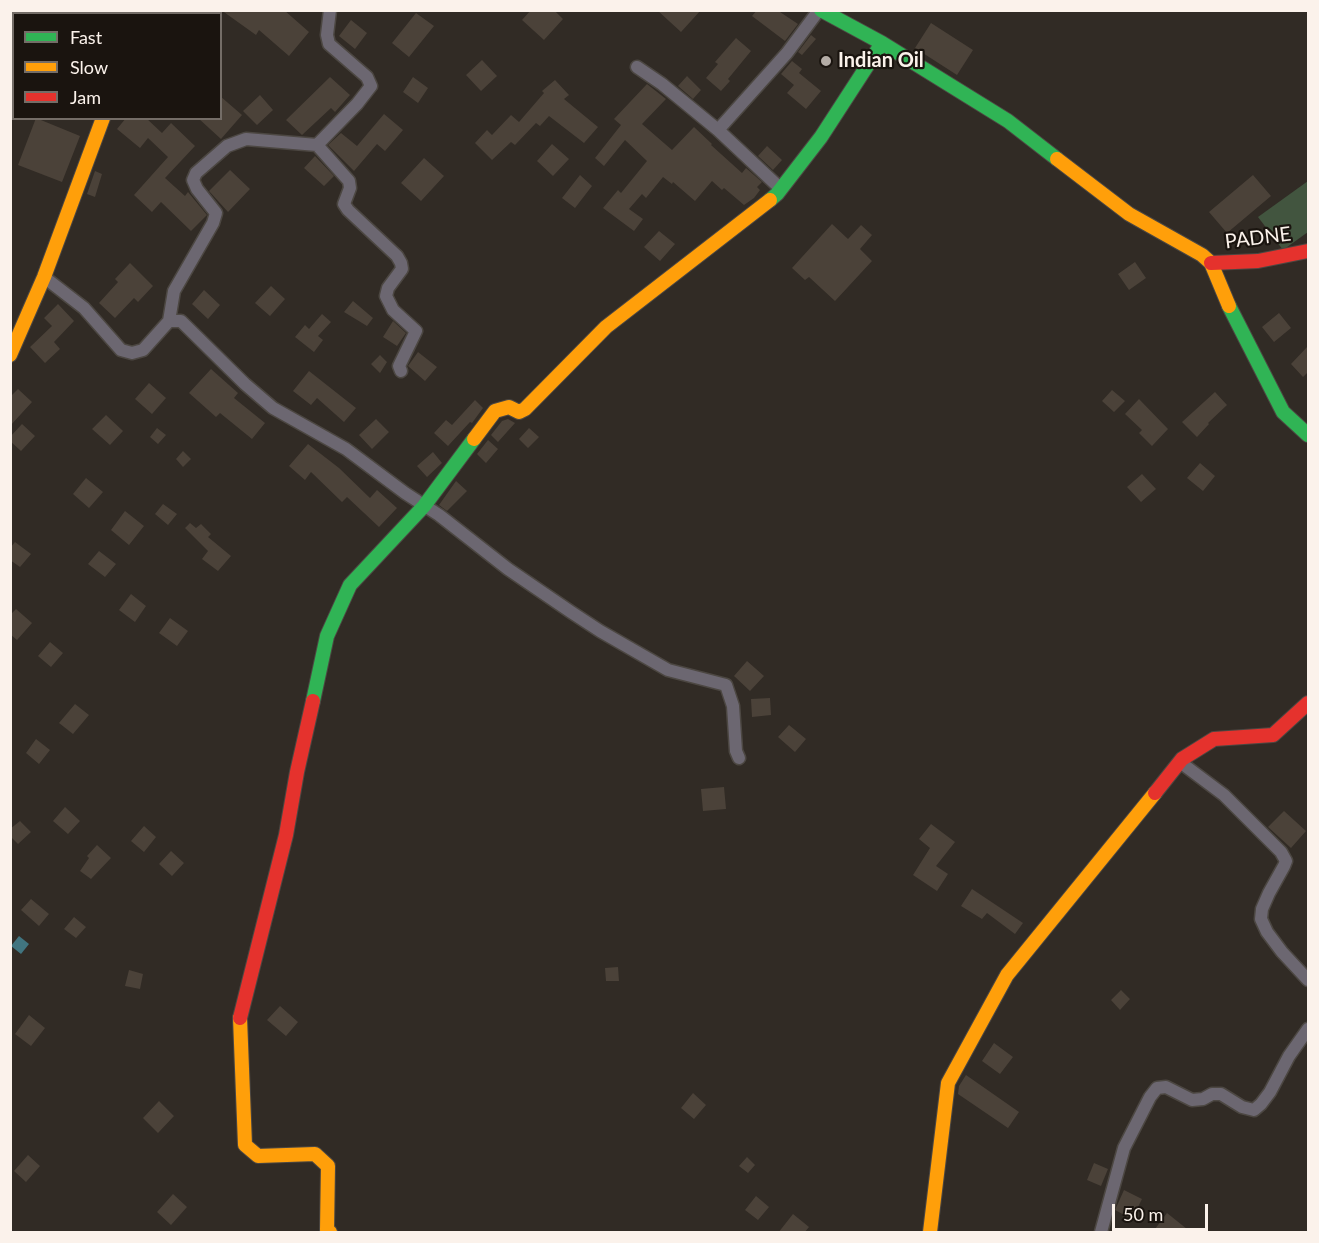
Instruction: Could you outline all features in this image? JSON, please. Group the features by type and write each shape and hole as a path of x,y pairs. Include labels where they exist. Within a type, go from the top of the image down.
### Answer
{"street":[{"path":"317,145 357,104 371,86 367,77 329,44 327,35 330,10"},
{"path":"718,130 787,53 820,10 841,15 1008,121 1129,214 1203,255 1211,263 1233,316 1283,412 1308,435"},
{"path":"330,1233 327,1230 328,1166 315,1154 258,1156 245,1145 240,1017 286,835 297,772 327,636 350,585 424,506 495,411 508,407 519,411 525,409 606,327 688,265 781,189 821,137 882,43"},
{"path":"637,68 670,90 718,130 781,189"},
{"path":"10,356 44,277 102,120"},
{"path":"44,277 84,308 121,350 132,353 143,350 169,321 174,291 213,223 216,213 196,189 193,180 196,173 227,146 246,139 317,145 350,181 344,204 348,210 402,263 402,269 388,288 386,296 393,310 416,331 399,366 401,371"},
{"name":"PADNE","path":"1211,263 1258,261 1308,251"},
{"path":"169,321 181,321 244,384 273,408 346,449 424,506 440,515 508,569 600,631 668,670 726,685 733,706 736,751 739,758"},
{"path":"930,1233 948,1083 1007,975 1180,762 1214,739 1273,735 1308,703"},
{"path":"1180,762 1224,795 1281,852 1286,861 1266,901 1261,919 1267,933 1308,980"},
{"path":"1101,1233 1124,1148 1157,1088 1166,1088 1192,1100 1203,1099 1212,1094 1221,1094 1242,1107 1254,1110 1270,1092 1289,1056 1308,1029"}],"green space":[{"path":"1308,181 1308,232 1283,250 1258,217"}],"water":[{"path":"19,936 29,944 21,954 11,946"}],"building":[{"path":"221,10 284,10 309,32 289,56 259,30 256,35"},
{"path":"531,10 554,10 563,19 544,40 522,20"},
{"path":"657,10 701,10 681,32"},
{"path":"757,10 777,10 798,24 785,41 752,16"},
{"path":"416,13 434,26 409,57 392,43"},
{"path":"351,20 367,33 355,49 339,36"},
{"path":"931,23 973,50 957,75 915,48"},
{"path":"811,35 816,39 802,55 798,52"},
{"path":"736,38 751,51 721,91 706,78 718,64 715,62"},
{"path":"482,60 497,76 481,91 466,75"},
{"path":"792,61 802,69 799,73 821,91 806,109 787,93 794,85 781,74"},
{"path":"687,76 701,90 693,99 678,86"},
{"path":"330,77 350,95 335,112 331,108 302,135 286,120"},
{"path":"413,77 428,88 418,103 403,92"},
{"path":"555,80 569,95 564,99 598,127 584,143 549,116 540,126 536,123 515,145 511,142 492,160 475,143 487,130 492,135 511,115 519,122 544,93 542,91"},
{"path":"647,84 666,99 642,124 672,150 694,127 742,173 746,168 762,182 757,187 760,190 754,198 744,205 712,181 695,201 673,182 672,184 663,177 646,198 642,194 629,209 643,219 634,231 603,208 618,190 621,193 647,161 625,140 604,166 595,158 621,125 614,119"},
{"path":"260,95 273,110 257,125 243,111"},
{"path":"222,98 242,115 221,139 200,120 222,120"},
{"path":"384,114 403,130 385,151 377,144 354,171 328,145 341,133 357,146"},
{"path":"35,120 41,120 80,136 62,182 18,165"},
{"path":"124,120 148,120 162,133 171,123 195,146 165,178 185,196 188,192 207,215 191,231 161,202 152,212 134,195 168,157 148,138 140,148 117,129"},
{"path":"552,144 569,159 553,176 537,161"},
{"path":"767,146 782,160 773,170 758,156"},
{"path":"315,156 334,176 324,186 304,168"},
{"path":"424,158 444,176 421,201 401,183"},
{"path":"230,170 250,189 228,212 209,191"},
{"path":"95,171 102,174 95,197 87,194"},
{"path":"580,175 592,186 575,208 562,198"},
{"path":"1253,175 1271,196 1227,233 1209,212"},
{"path":"832,224 848,239 861,225 872,235 860,249 872,261 835,301 809,277 805,280 792,268"},
{"path":"659,231 675,244 660,261 644,247"},
{"path":"1135,262 1146,278 1129,290 1118,274"},
{"path":"130,263 153,286 138,302 134,298 115,318 99,303 118,282 115,279"},
{"path":"271,286 285,299 270,316 255,303"},
{"path":"204,290 220,305 208,319 192,304"},
{"path":"353,301 373,318 367,326 344,312"},
{"path":"58,304 74,321 54,342 60,349 45,363 30,347 52,326 44,318"},
{"path":"1279,313 1291,328 1274,342 1262,327"},
{"path":"322,314 331,322 318,336 323,340 314,352 295,337 305,325 309,329"},
{"path":"393,321 406,333 397,346 383,337"},
{"path":"1308,346 1308,372 1303,377 1291,364"},
{"path":"418,352 437,367 425,381 408,366"},
{"path":"380,355 387,362 380,373 371,364"},
{"path":"211,369 238,393 234,398 265,423 252,439 220,413 216,417 189,393"},
{"path":"309,371 356,408 344,422 317,398 311,405 293,391"},
{"path":"149,383 166,398 152,414 135,399"},
{"path":"18,389 32,402 10,426 10,397"},
{"path":"1112,390 1125,401 1114,412 1102,401"},
{"path":"1215,392 1227,405 1197,437 1182,422"},
{"path":"1139,399 1168,429 1152,446 1139,433 1142,430 1125,414"},
{"path":"475,400 483,408 472,423 470,422 448,446 434,433 446,420 452,425"},
{"path":"106,415 123,431 110,445 92,429"},
{"path":"376,419 389,432 372,449 359,435"},
{"path":"508,419 515,423 498,442 491,435 502,421"},
{"path":"22,424 35,436 21,451 10,441 10,437"},
{"path":"157,428 166,435 158,444 150,437"},
{"path":"529,428 539,437 528,448 519,439"},
{"path":"488,440 498,449 486,463 477,454"},
{"path":"308,444 339,468 370,498 377,490 397,508 379,527 347,497 342,502 311,472 305,480 289,466"},
{"path":"183,451 191,459 183,467 176,459"},
{"path":"433,452 442,463 427,477 417,466"},
{"path":"1200,463 1215,476 1203,491 1187,478"},
{"path":"1142,474 1156,489 1141,502 1127,487"},
{"path":"86,478 103,492 89,508 73,494"},
{"path":"456,481 467,491 447,511 439,505"},
{"path":"163,504 177,514 168,525 155,514"},
{"path":"125,511 144,526 129,545 111,530"},
{"path":"190,523 196,528 201,524 211,534 208,537 231,556 218,571 202,559 208,551 185,528"},
{"path":"15,542 31,554 20,567 10,560 10,548"},
{"path":"99,551 116,564 105,577 88,564"},
{"path":"131,594 146,606 135,622 119,610"},
{"path":"16,609 32,623 17,640 10,634 10,615"},
{"path":"170,618 188,631 177,646 159,633"},
{"path":"50,642 63,653 51,667 38,656"},
{"path":"747,661 764,676 750,691 734,676"},
{"path":"770,698 771,715 752,717 751,699"},
{"path":"75,704 89,715 73,734 59,723"},
{"path":"789,725 806,739 795,752 778,737"},
{"path":"36,739 50,750 39,764 26,753"},
{"path":"724,787 726,809 703,811 701,789"},
{"path":"65,807 80,821 68,834 53,821"},
{"path":"1284,811 1306,831 1291,848 1268,827"},
{"path":"20,821 31,832 18,844 10,836 10,829"},
{"path":"931,824 955,842 936,866 948,874 937,891 913,875 930,848 919,839"},
{"path":"144,826 156,837 144,852 131,841"},
{"path":"97,845 111,858 91,879 80,871 89,858 87,856"},
{"path":"171,851 184,863 172,876 159,864"},
{"path":"972,889 1023,923 1015,934 987,913 982,919 961,906"},
{"path":"31,899 49,914 39,926 21,910"},
{"path":"74,917 86,927 76,938 64,929"},
{"path":"618,967 619,981 606,981 605,968"},
{"path":"129,970 143,974 140,989 125,986"},
{"path":"1121,990 1130,999 1120,1010 1111,1000"},
{"path":"280,1006 298,1022 286,1036 267,1020"},
{"path":"29,1015 45,1028 31,1046 15,1034"},
{"path":"994,1043 1013,1057 1000,1074 982,1061"},
{"path":"966,1075 1019,1112 1008,1128 958,1094 959,1086"},
{"path":"693,1093 706,1105 694,1119 681,1108"},
{"path":"159,1101 174,1116 158,1133 143,1118"},
{"path":"28,1155 40,1166 26,1182 14,1171"},
{"path":"747,1157 755,1165 748,1173 739,1166"},
{"path":"1094,1163 1108,1169 1101,1186 1087,1180"},
{"path":"1124,1190 1142,1199 1132,1219 1115,1210"},
{"path":"173,1194 187,1207 171,1225 157,1212"},
{"path":"756,1196 769,1207 758,1220 745,1210"},
{"path":"1167,1213 1192,1233 1152,1233"},
{"path":"793,1214 809,1227 804,1233 778,1233"}],"railway":[{"path":"10,32 12,28"}],"traffic: fast":[{"path":"821,10 882,43 1008,121 1057,159"},
{"path":"770,200 821,137 882,43"},
{"path":"1229,306 1283,412 1308,435"},
{"path":"313,701 327,636 350,585 424,506 474,439"}],"traffic: slow":[{"path":"10,355 44,277 102,120"},
{"path":"1057,159 1129,214 1202,255 1211,263 1229,306"},
{"path":"474,439 495,411 509,407 519,412 525,409 606,327 770,200"},
{"path":"930,1232 948,1083 1007,975 1155,793"},
{"path":"240,1018 245,1145 258,1156 315,1154 328,1166 327,1230 330,1232"}],"traffic: jam":[{"path":"1211,263 1258,261 1308,251"},
{"path":"240,1018 286,835 313,701"},
{"path":"1155,793 1182,759 1214,739 1273,735 1308,703"}],"place":[{"name":"Indian Oil","path":"826,61"}]}
